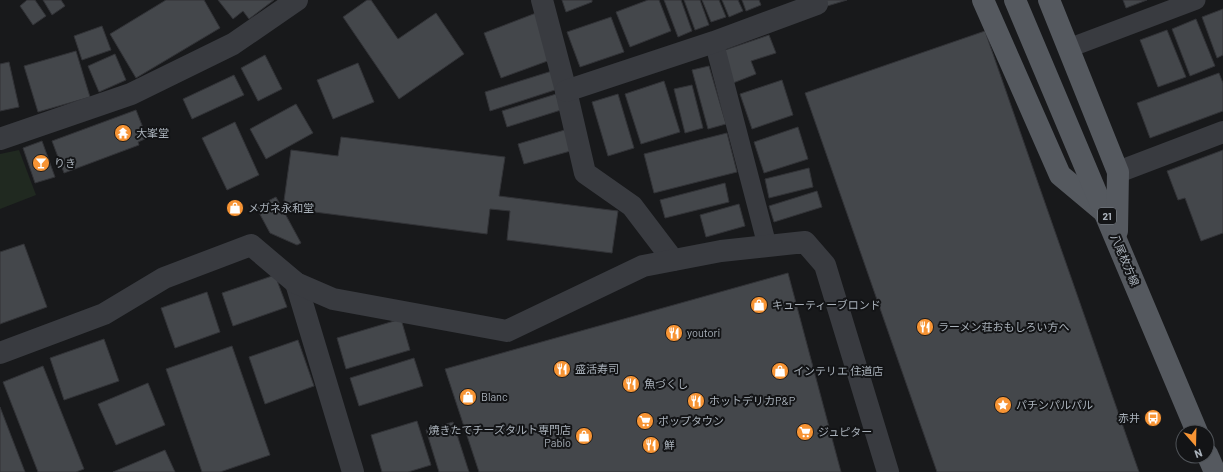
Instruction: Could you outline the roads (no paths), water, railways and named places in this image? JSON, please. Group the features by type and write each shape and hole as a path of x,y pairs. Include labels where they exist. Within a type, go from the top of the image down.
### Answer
{"main road":[{"path":"983,0 1060,175 1106,213"},
{"name":"八尾枚方線","path":"1016,0 1195,424"},
{"path":"1049,0 1118,172 1117,241"}],"street":[{"path":"0,139 131,94 233,44 297,0"},
{"path":"542,0 566,91 585,173 632,206 673,260"},
{"path":"566,91 714,42 817,4 816,0"},
{"path":"1118,172 1223,132"},
{"path":"0,353 104,314 164,278 251,246 296,283 333,299 507,330 643,266 721,251 804,242 825,265 888,472"},
{"path":"296,283 353,472"}],"lane":[{"path":"1069,48 1196,0"},
{"path":"714,42 767,245"}],"place":[{"name":"大峯堂","path":"123,133"},
{"name":"りき","path":"41,163"},
{"name":"メガネ永和堂","path":"235,208"},
{"name":"キューティーブロンド","path":"759,305"},
{"name":"ラーメン荘おもしろい方へ","path":"925,327"},
{"name":"youtori","path":"674,333"},
{"name":"盛活寿司","path":"562,369"},
{"name":"インテリエ 住道店","path":"780,371"},
{"name":"魚づくし","path":"631,384"},
{"name":"Blanc","path":"468,397"},
{"name":"ホットデリカP&P","path":"696,401"},
{"name":"パチンパルパル","path":"1003,405"},
{"name":"赤井","path":"1153,418"},
{"name":"ポップタウン","path":"645,421"},
{"name":"ジュピター","path":"805,432"},
{"name":"焼きたてチーズタルト専門店 Pablo","path":"584,436"},
{"name":"鮮","path":"651,445"}]}
